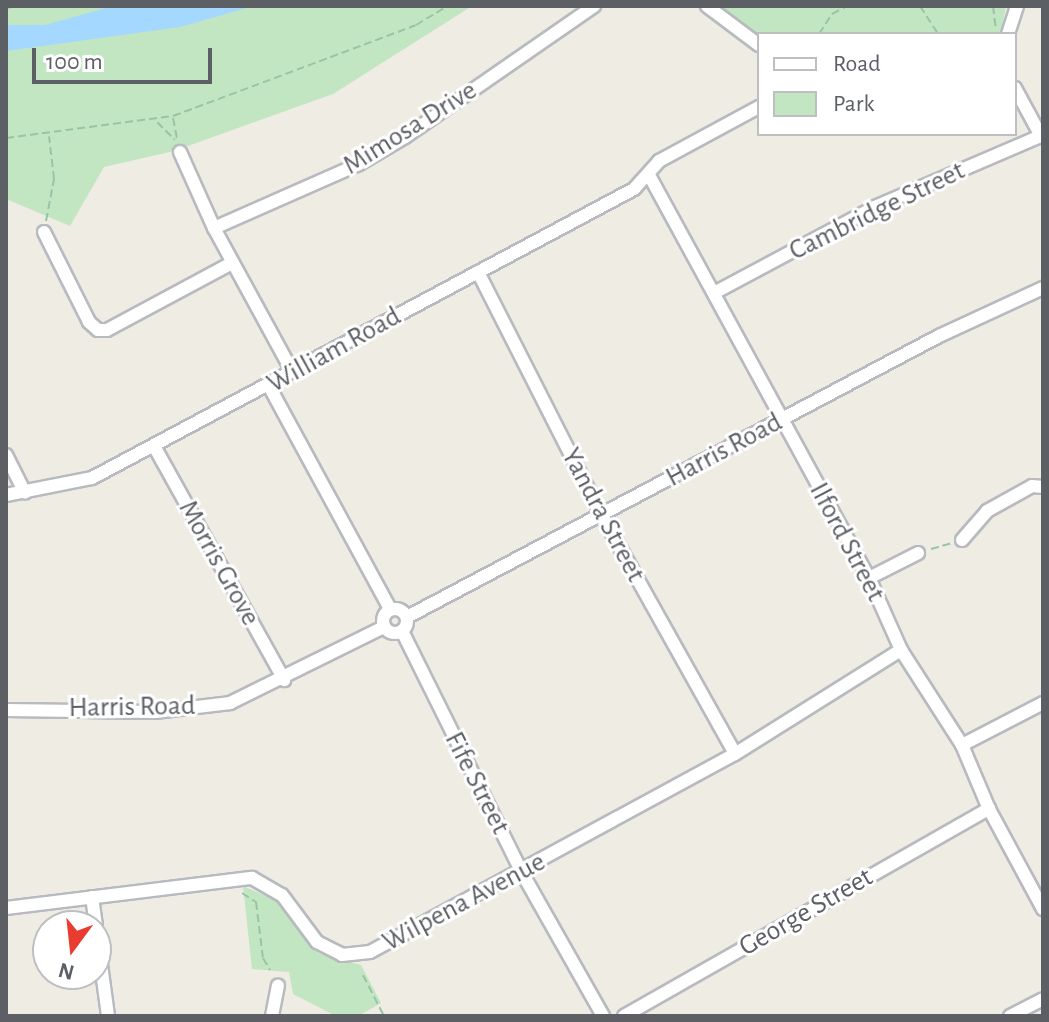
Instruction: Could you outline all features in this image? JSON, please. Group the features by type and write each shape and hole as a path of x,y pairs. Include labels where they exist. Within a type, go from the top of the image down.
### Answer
{"street":[{"name":"Mimosa Drive","path":"214,228 359,164 405,137 594,6"},
{"path":"707,6 757,44"},
{"path":"1009,32 1017,6"},
{"path":"1017,92 1042,136"},
{"name":"William Road","path":"6,495 92,478 269,386 291,369 634,189 659,161 757,108"},
{"name":"Cambridge Street","path":"714,293 875,207 1042,136"},
{"path":"180,152 214,228 291,369"},
{"name":"Ilford Street","path":"649,175 869,578 901,650 962,745 989,809 1038,888 1043,909"},
{"path":"44,232 89,322 98,330 107,330 232,263"},
{"name":"Yandra Street","path":"478,272 601,515 735,754"},
{"name":"Harris Road","path":"407,617 939,336 1043,288"},
{"path":"269,386 390,609"},
{"name":"Morris Grove","path":"154,446 284,680"},
{"path":"6,455 25,493"},
{"path":"962,540 987,511 1032,486 1043,487"},
{"path":"869,578 918,553"},
{"path":"390,609 402,610 407,617 402,631 384,627 384,615 390,609"},
{"name":"Harris Road","path":"6,710 155,712 244,700 384,627"},
{"name":"Fife Street","path":"402,631 521,871 603,1016"},
{"name":"Wilpena Avenue","path":"6,908 252,878 282,895 317,942 356,956 521,871 735,754 901,650"},
{"path":"962,745 1043,703"},
{"name":"George Street","path":"624,1016 989,809"},
{"path":"92,897 94,910"},
{"path":"272,1016 278,986"},
{"path":"104,990 108,1016"},
{"path":"1010,1016 1043,999"}],"path":[{"path":"6,8 19,6"},
{"path":"6,138 49,135 173,116 416,25 448,6"},
{"path":"820,32 832,14 847,6"},
{"path":"920,6 937,32"},
{"path":"993,6 996,32"},
{"path":"155,120 178,144 173,116"},
{"path":"44,232 54,179 49,135"},
{"path":"918,553 962,540"},
{"path":"242,893 256,902 263,958 270,970"},
{"path":"363,975 384,1016"}],"green space":[{"path":"6,6 472,6 333,94 174,151 104,167 70,226 6,199"},
{"path":"718,6 1006,6 1001,32 757,32 757,36"},
{"path":"243,886 275,900 319,953 361,965 381,1003 358,1016 336,1016 293,994 289,972 252,969"}],"water":[{"path":"113,6 254,6 180,27 6,51 6,25 45,25"}]}
